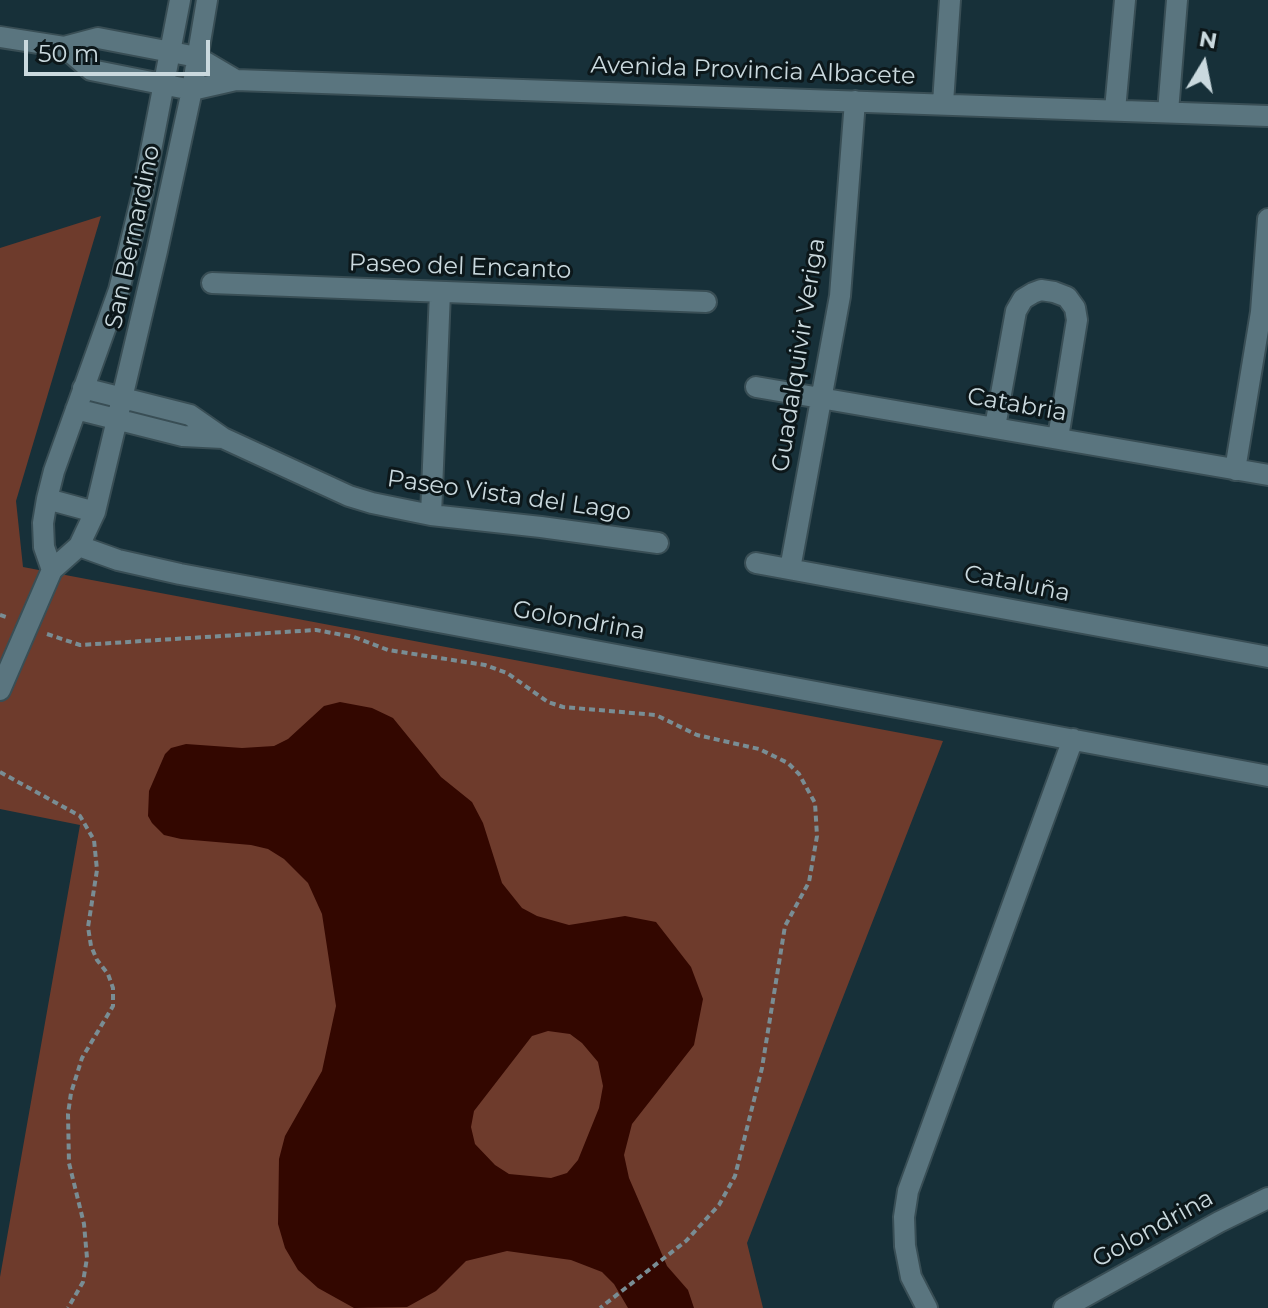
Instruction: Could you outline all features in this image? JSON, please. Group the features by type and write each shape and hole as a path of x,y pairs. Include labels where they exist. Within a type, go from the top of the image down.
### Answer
{"street":[{"name":"San Bernardino","path":"52,570 44,547 43,523 47,499 54,471 119,290 165,85 180,0"},
{"name":"San Bernardino","path":"79,546 95,512 124,397 192,90 207,0"},
{"path":"943,103 950,0"},
{"path":"1115,110 1125,0"},
{"path":"1168,112 1177,0"},
{"name":"Avenida Provincia Albacete","path":"0,37 64,47 98,38 197,57 236,80"},
{"name":"Avenida Provincia Albacete","path":"64,47 91,70 192,90 236,80 1268,116"},
{"name":"Guadalquivir Veriga","path":"790,569 840,296 855,101"},
{"path":"1235,470 1261,312 1268,219"},
{"name":"Paseo del Encanto","path":"212,283 706,302"},
{"path":"995,427 1016,311 1023,299 1033,293 1041,290 1054,292 1067,297 1075,308 1077,320 1058,438"},
{"path":"431,515 440,292"},
{"name":"Catabria","path":"756,387 1268,475"},
{"name":"Paseo Vista del Lago","path":"83,388 190,415 223,438 349,496 431,515 658,543"},
{"name":"Paseo Vista del Lago","path":"76,409 183,436 223,438"},
{"path":"47,499 95,512"},
{"path":"2,682 52,570 79,546"},
{"name":"Golondrina","path":"79,546 118,560 180,574 1268,776"},
{"name":"Cataluña","path":"756,563 1268,657"},
{"path":"927,1308 911,1277 905,1246 904,1217 908,1191 1073,739"},
{"name":"Golondrina","path":"1064,1308 1268,1198"}],"path":[{"path":"0,615 80,645 316,630 354,637 388,650 485,665 507,673 548,702 563,707 656,715 697,735 759,749 788,763 799,774 815,803 817,836 809,882 785,926 762,1068 735,1176 719,1205 686,1241 603,1306"},
{"path":"0,772 80,816 94,840 97,870 88,927 91,946 113,988 113,1006 82,1058 68,1114 69,1163 84,1224 87,1258 83,1282 68,1308"}],"shaded area":[{"path":"101,216 16,501 23,567 943,741 747,1243 763,1308 0,1308 0,1277 80,825 0,809 0,248"},
{"path":"340,702 372,708 393,718 441,777 472,802 483,823 502,883 522,908 537,916 569,925 625,916 656,922 691,967 703,999 694,1045 632,1124 624,1155 629,1178 667,1266 688,1290 694,1308 628,1308 614,1284 602,1272 571,1260 507,1251 466,1261 436,1291 407,1307 354,1308 318,1288 298,1270 285,1248 278,1224 279,1159 285,1136 322,1071 336,1006 322,914 308,883 284,859 268,849 164,835 148,816 149,791 165,754 171,748 186,744 242,748 274,746 288,739 324,706","holes":["548,1031 570,1034 598,1062 603,1086 599,1108 578,1160 567,1173 551,1178 509,1174 495,1165 475,1144 471,1127 474,1111 532,1036"]}]}
